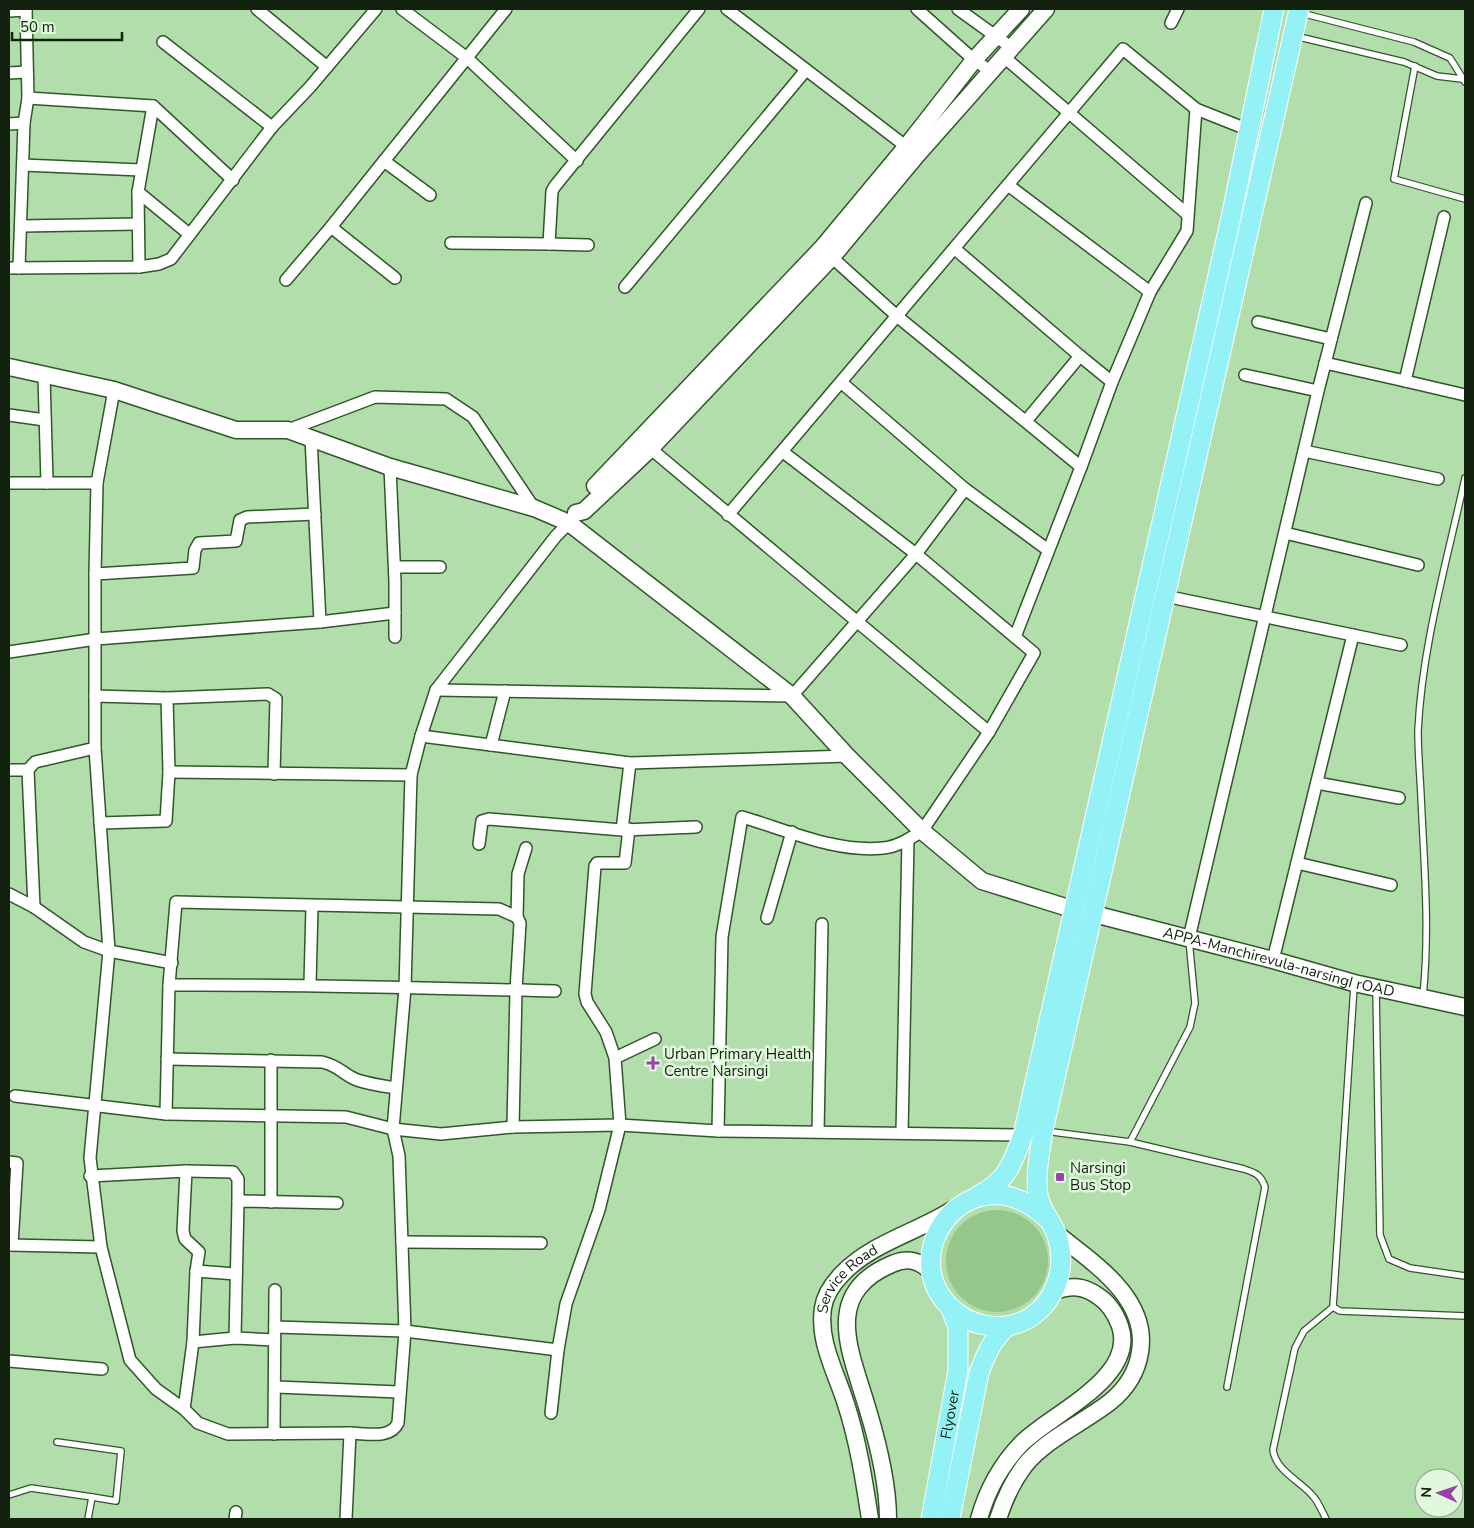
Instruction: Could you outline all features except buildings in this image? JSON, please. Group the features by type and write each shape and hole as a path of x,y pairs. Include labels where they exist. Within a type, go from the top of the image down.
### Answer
{"main road":[{"path":"1274,9 1249,130 1023,1135 1013,1162 996,1186 968,1201 941,1224 931,1248 932,1274 938,1293 951,1309 968,1320 987,1326 1008,1326 1032,1315 1043,1307 1055,1291 1061,1272 1062,1253 1038,1197 1037,1170 1043,1131 1094,914 1298,10"},
{"path":"968,1201 996,1194 1015,1197 1033,1205 1052,1227"},
{"name":"Flyover","path":"930,1519 958,1370 958,1327 951,1309"},
{"name":"Flyover","path":"950,1519 979,1373 987,1351 996,1336 1008,1326"}],"street":[{"path":"257,9 327,67"},
{"path":"9,11 26,10 28,98 24,123 21,226 14,268 139,268 159,264 171,259 272,127 327,67 376,9"},
{"path":"402,9 467,58 577,160"},
{"path":"286,280 331,227 506,9"},
{"path":"549,244 552,191 698,9"},
{"path":"727,9 912,151"},
{"path":"917,9 974,60 992,72"},
{"path":"958,9 994,37 1068,113 1187,214"},
{"path":"114,390 97,483 95,748 109,951 93,1106 90,1176 101,1247 130,1360 156,1389 184,1409 198,1423 228,1434 388,1434 395,1430 398,1423 405,1332 399,1156 393,1129 405,988 411,775 420,736 436,690 572,518 584,511 645,444 827,253 912,151 974,60 1021,9"},
{"path":"912,151 992,72 1046,9"},
{"path":"1171,23 1178,9"},
{"path":"163,42 272,127"},
{"path":"728,516 1123,49 1196,109 1249,130"},
{"path":"625,287 806,70"},
{"path":"9,73 26,72"},
{"path":"28,98 153,106 233,180"},
{"path":"139,268 138,192 153,106"},
{"path":"1015,637 1112,382 1150,292 1188,231 1187,214 1196,109"},
{"path":"9,124 24,123"},
{"path":"384,161 430,195"},
{"path":"23,165 141,170"},
{"path":"1008,185 1150,292"},
{"path":"138,192 189,234"},
{"path":"1188,938 1318,391 1366,203"},
{"path":"1405,381 1444,217"},
{"path":"21,226 138,224"},
{"path":"331,227 396,278"},
{"path":"451,243 588,245"},
{"path":"955,249 1112,382"},
{"path":"827,253 898,317 1081,467"},
{"path":"1258,322 1331,339"},
{"path":"1026,422 1080,356"},
{"path":"1325,363 1465,395"},
{"path":"9,367 114,390 236,430 288,430 390,467 572,518 792,696 847,756 915,836 982,881 1075,910"},
{"path":"1246,375 1318,391"},
{"path":"44,376 47,482"},
{"path":"842,383 965,489 1048,550"},
{"path":"288,430 375,397 446,398 473,417 534,508"},
{"path":"9,415 45,420"},
{"path":"311,438 320,622"},
{"path":"645,444 728,516 989,732"},
{"path":"1304,451 1438,479"},
{"path":"718,1130 722,937 742,816 844,848 885,848 915,836 989,732 1034,654 916,554 783,452"},
{"path":"390,467 395,567 395,637"},
{"path":"9,484 47,482 97,483"},
{"path":"792,696 916,554 965,489"},
{"path":"95,574 193,568 195,550 200,543 236,541 240,520 247,517 315,514"},
{"path":"1285,533 1418,565"},
{"path":"395,567 440,567"},
{"path":"1165,596 1401,645"},
{"path":"9,652 96,640 320,622 395,613"},
{"path":"1273,960 1353,635"},
{"path":"436,690 792,696"},
{"path":"491,745 506,691"},
{"path":"95,696 167,698 268,694 276,699 274,774"},
{"path":"100,822 166,821 169,772 167,698"},
{"path":"420,736 630,763 847,756"},
{"path":"34,907 28,770 35,762 95,748"},
{"path":"551,1414 558,1350 566,1304 599,1210 620,1125 615,1058 606,1032 587,1002 585,994 588,935 595,866 597,864 625,863 625,830 630,763"},
{"path":"9,770 28,770"},
{"path":"169,772 411,775"},
{"path":"1317,784 1399,798"},
{"path":"479,844 482,821 489,819 625,830 696,827"},
{"path":"767,918 792,832"},
{"path":"902,1133 915,836"},
{"path":"514,1127 516,990 520,923 517,917 518,874 526,848"},
{"path":"1297,863 1391,885"},
{"path":"9,894 34,907 68,933 109,951 172,963"},
{"path":"166,1114 170,985 176,902 312,907 499,909 517,917"},
{"path":"310,984 312,907"},
{"name":"APPA-Manchirevula-narsingI rOAD","path":"1094,914 1354,983 1424,996 1465,1007"},
{"path":"818,1132 822,924"},
{"path":"170,985 310,984 555,991"},
{"path":"615,1058 655,1039"},
{"path":"167,1059 322,1062 338,1067 348,1076 358,1081 396,1088"},
{"path":"271,1060 271,1202"},
{"path":"15,1096 166,1114 346,1117 393,1129 441,1134 514,1127 620,1125 718,1130 1023,1135"},
{"path":"9,1162 17,1163 10,1245 101,1247"},
{"path":"90,1176 186,1171 233,1172 238,1179 235,1338"},
{"path":"184,1409 193,1342 196,1271 199,1252 185,1239 183,1231 186,1171"},
{"path":"238,1201 337,1203"},
{"name":"Service Road","path":"870,1519 860,1456 846,1403 828,1356 822,1333 823,1308 828,1290 844,1271 873,1251 932,1223 968,1201"},
{"path":"998,1519 1013,1482 1026,1464 1039,1451 1110,1401 1132,1377 1139,1361 1142,1344 1140,1330 1129,1302 1103,1272 1052,1227"},
{"path":"402,1242 541,1243"},
{"name":"Service Road","path":"888,1519 884,1474 868,1409 845,1331 846,1314 852,1296 878,1270 902,1259 923,1264 932,1274"},
{"path":"196,1271 236,1274"},
{"path":"978,1519 994,1478 1007,1460 1033,1434 1108,1376 1117,1361 1122,1347 1122,1333 1110,1308 1090,1291 1078,1287 1055,1291"},
{"path":"274,1434 276,1387 274,1340 275,1290"},
{"path":"275,1326 405,1332 558,1350"},
{"path":"193,1342 235,1338 274,1340"},
{"path":"9,1361 102,1370"},
{"path":"276,1387 399,1392"},
{"path":"346,1519 350,1433"}],"lane":[{"path":"1298,10 1414,42 1450,58 1464,81"},
{"path":"1293,35 1415,66 1438,76 1464,81"},
{"path":"1415,66 1394,179 1465,199"},
{"path":"1424,996 1427,956 1427,900 1418,732 1423,680 1431,632 1465,478"},
{"path":"1130,1142 1190,1027 1195,1003 1188,938"},
{"path":"1326,1519 1313,1496 1280,1468 1274,1459 1273,1450 1295,1348 1304,1331 1333,1307 1354,983"},
{"path":"1376,987 1374,1013 1380,1235 1389,1259 1410,1268 1465,1276"},
{"path":"1043,1131 1130,1142 1244,1169 1258,1174 1262,1178 1265,1187 1227,1387"},
{"path":"1333,1307 1340,1311 1465,1316"},
{"path":"9,1495 31,1488 116,1500 120,1451 57,1442"},
{"path":"88,1519 92,1497"}],"green space":[{"path":"997,1210 1017,1213 1026,1218 1040,1232 1045,1241 1048,1261 1045,1281 1040,1290 1026,1304 1017,1309 997,1312 977,1309 968,1304 954,1290 949,1281 946,1261 949,1241 954,1232 968,1218 977,1213"}],"place":[{"name":"Urban Primary Health Centre Narsingi","path":"653,1063"},
{"name":"Narsingi Bus Stop","path":"1060,1177"}]}
